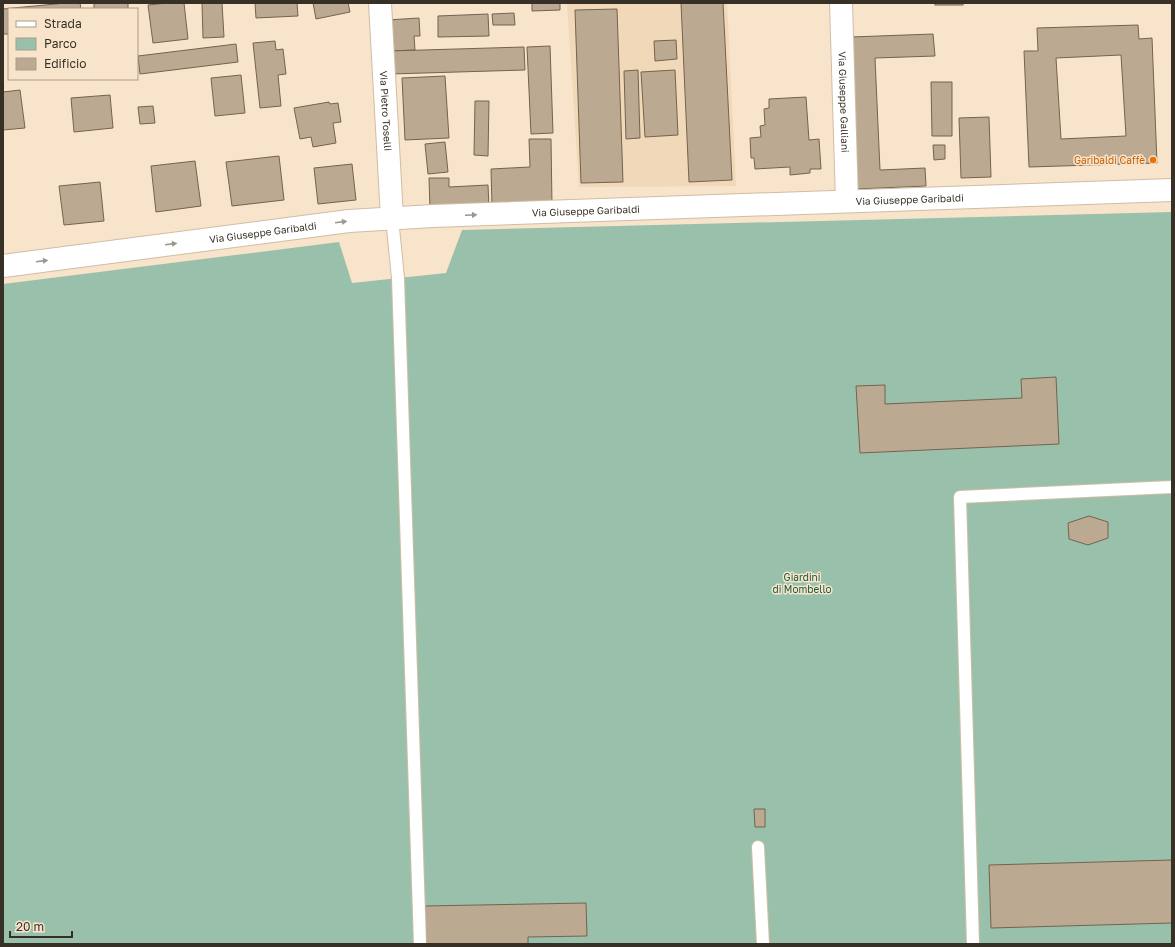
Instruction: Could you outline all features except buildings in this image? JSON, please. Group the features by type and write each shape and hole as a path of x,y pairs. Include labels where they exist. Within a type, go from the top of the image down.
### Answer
{"street":[{"name":"Via Pietro Toselli","path":"380,3 392,218"},
{"name":"Via Giuseppe Galliani","path":"842,3 847,201"},
{"name":"Via Giuseppe Garibaldi","path":"3,266 349,221 392,218 1172,190"}],"lane":[{"path":"392,218 398,278 420,944"},
{"path":"972,944 960,497 1172,487"},
{"path":"758,847 763,944"}],"shaded area":[{"path":"567,3 727,3 736,186 579,187"}],"green space":[{"name":"Giardini di Mombello","path":"1172,212 1172,944 3,944 3,284 339,242 352,283 446,273 462,230"}],"place":[{"name":"Garibaldi Caffè","path":"1153,160"}]}
